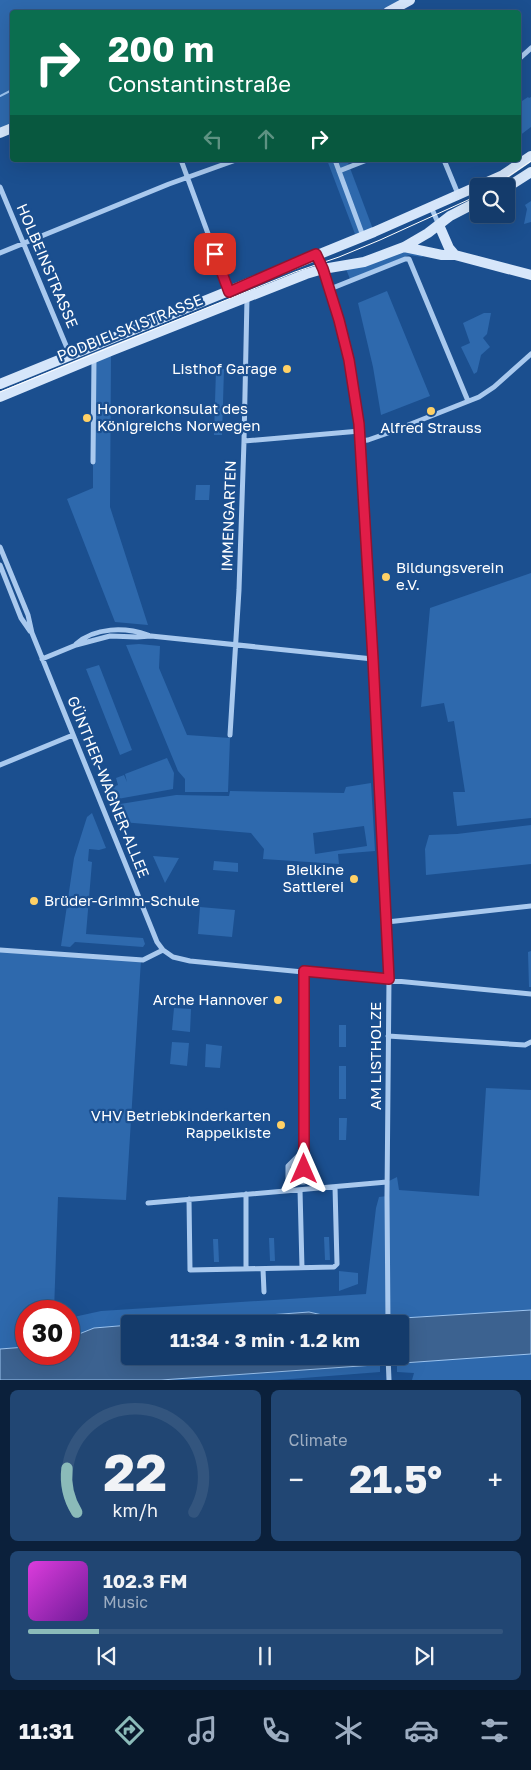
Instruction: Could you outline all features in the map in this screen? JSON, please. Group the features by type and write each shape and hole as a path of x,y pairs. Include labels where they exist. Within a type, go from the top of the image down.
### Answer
{"main road":[{"path":"392,10 410,0"},
{"name":"PODBIELSKISTRASSE","path":"0,384 364,236 503,175 531,156"},
{"path":"515,182 531,172"},
{"name":"PODBIELSKISTRASSE","path":"0,397 306,274 364,262 404,247 428,233 450,216 470,206"},
{"path":"439,225 449,248 455,255"},
{"path":"404,247 442,255 455,255 531,275"}],"street":[{"path":"521,57 531,48"},
{"path":"182,162 229,292"},
{"path":"0,253 187,177 230,162"},
{"path":"335,162 364,236"},
{"path":"339,171 362,162"},
{"path":"445,162 458,194"},
{"name":"HOLBEINSTRASSE","path":"0,187 70,355"},
{"path":"431,206 439,225"},
{"name":"AM LISTHOLZE","path":"316,254 330,289 349,360 360,431 389,979 388,1315"},
{"path":"330,289 405,259 410,259 468,401"},
{"name":"IMMENGARTEN","path":"230,735 236,645 244,441 247,297"},
{"path":"360,440 368,440 388,433 479,397 494,387 531,354"},
{"path":"93,462 94,358"},
{"path":"244,441 360,431"},
{"name":"GÜNTHER-WAGNER-ALLEE","path":"0,547 28,615 32,633 42,659 154,935 163,950"},
{"name":"GÜNTHER-WAGNER-ALLEE","path":"0,565 21,618 32,633"},
{"path":"42,659 76,645 81,640 94,634 109,630 373,659"},
{"path":"0,764 73,735"},
{"path":"387,922 531,906"},
{"path":"0,950 144,960 163,950 173,957 182,960 531,994"},
{"path":"304,971 304,1150 304,1182 288,1182 288,1166 304,1150"},
{"path":"388,1036 525,1045 531,1042"},
{"path":"148,1203 387,1182"},
{"path":"189,1199 190,1270 334,1267 336,1266 335,1187"},
{"path":"300,1190 302,1268"},
{"path":"246,1194 246,1269"},
{"path":"263,1269 264,1292"}],"shaded area":[{"path":"0,0 410,0 392,10 10,10 10,129 0,133"},
{"path":"528,97 531,97 531,127 521,134 521,100 522,101"},
{"path":"328,162 348,162 374,232 355,234"},
{"path":"531,201 531,222 524,224 527,209 525,205"},
{"path":"413,251 425,254 422,257 409,255 350,279 346,269 404,252"},
{"path":"387,291 430,396 381,415 373,367 358,303"},
{"path":"484,313 491,313 487,334 483,338 490,347 481,355 477,372 474,374 461,347 470,343 463,323"},
{"path":"111,354 110,507 148,625 115,622 67,499 93,488 93,363"},
{"path":"216,369 224,369 222,435 214,435"},
{"path":"196,485 210,485 209,500 195,500"},
{"path":"531,573 531,818 457,826 453,792 465,792 454,721 448,722 444,703 421,707 430,608"},
{"path":"126,645 160,646 159,668 187,735 230,738 228,792 185,792 185,779 178,771"},
{"path":"99,665 132,750 120,755 86,669"},
{"path":"167,758 174,773 173,789 112,800 106,787 118,785 116,778 124,775 127,782 125,774"},
{"path":"371,783 375,851 338,854 339,864 263,859 264,849 251,833 122,822 114,805 176,795 229,796 230,791 344,793 346,787","holes":["364,826 367,846 315,854 313,833"]},
{"path":"92,813 106,848 99,850 89,849 88,861 92,862 86,934 143,938 145,944 143,947 75,942 70,947 61,946 74,858 87,817"},
{"path":"531,825 531,864 426,875 425,849 429,835 457,834"},
{"path":"153,856 179,858 165,883"},
{"path":"214,861 238,863 238,872 213,870"},
{"path":"200,907 235,910 232,937 198,934"},
{"path":"0,950 141,960 126,1200 58,1197 54,1300 15,1300 15,1348 0,1349"},
{"path":"531,951 531,987 529,987 528,952"},
{"path":"174,1008 191,1009 190,1032 172,1030"},
{"path":"339,1025 346,1025 346,1047 339,1047"},
{"path":"172,1042 189,1043 187,1066 170,1064"},
{"path":"206,1044 222,1046 220,1068 205,1067"},
{"path":"339,1066 346,1066 346,1099 339,1099"},
{"path":"486,1088 531,1090 531,1310 409,1318 409,1315 322,1315 309,1312 264,1315 121,1315 121,1326 94,1328 80,1334 80,1316 101,1311 366,1294 376,1208 379,1197 387,1196 387,1182 397,1177 399,1190 479,1196"},
{"path":"339,1118 347,1118 346,1140 339,1140"},
{"path":"324,1237 329,1237 330,1260 325,1260"},
{"path":"269,1238 274,1238 275,1261 270,1261"},
{"path":"213,1239 218,1239 219,1262 214,1262"},
{"path":"339,1271 358,1273 358,1284 339,1291"},
{"path":"531,1310 531,1354 409,1363 409,1318"},
{"path":"309,1312 322,1315 268,1315"},
{"path":"121,1326 121,1365 374,1365 161,1380 0,1380 0,1349 15,1348 15,1365 80,1365 80,1334 94,1328"},
{"path":"531,1354 531,1380 412,1380 414,1373 397,1372 397,1365 409,1365 409,1362"},
{"path":"380,1365 380,1372 278,1380 161,1380"}],"pier":[{"path":"381,1365 397,1365 397,1366 381,1367"}],"waterway":[{"path":"0,96 10,91"}],"tram line":[{"path":"506,178 531,161"},
{"path":"0,392 295,272 339,257 470,199"}],"place":[{"name":"Listhof Garage","path":"287,369"},
{"name":"Alfred Strauss","path":"431,411"},
{"name":"Honorarkonsulat des Königreichs Norwegen","path":"87,418"},
{"name":"Bildungsverein e.V.","path":"386,577"},
{"name":"Bielkine Sattlerei","path":"354,879"},
{"name":"Brüder-Grimm-Schule","path":"34,901"},
{"name":"Arche Hannover","path":"278,1000"},
{"name":"VHV Betriebkinderkarten Rappelkiste","path":"281,1125"}],"route":[{"path":"215,254 229,292 316,254 323,269 339,320 356,396 359,424 389,979 304,971 304,1169"}]}
